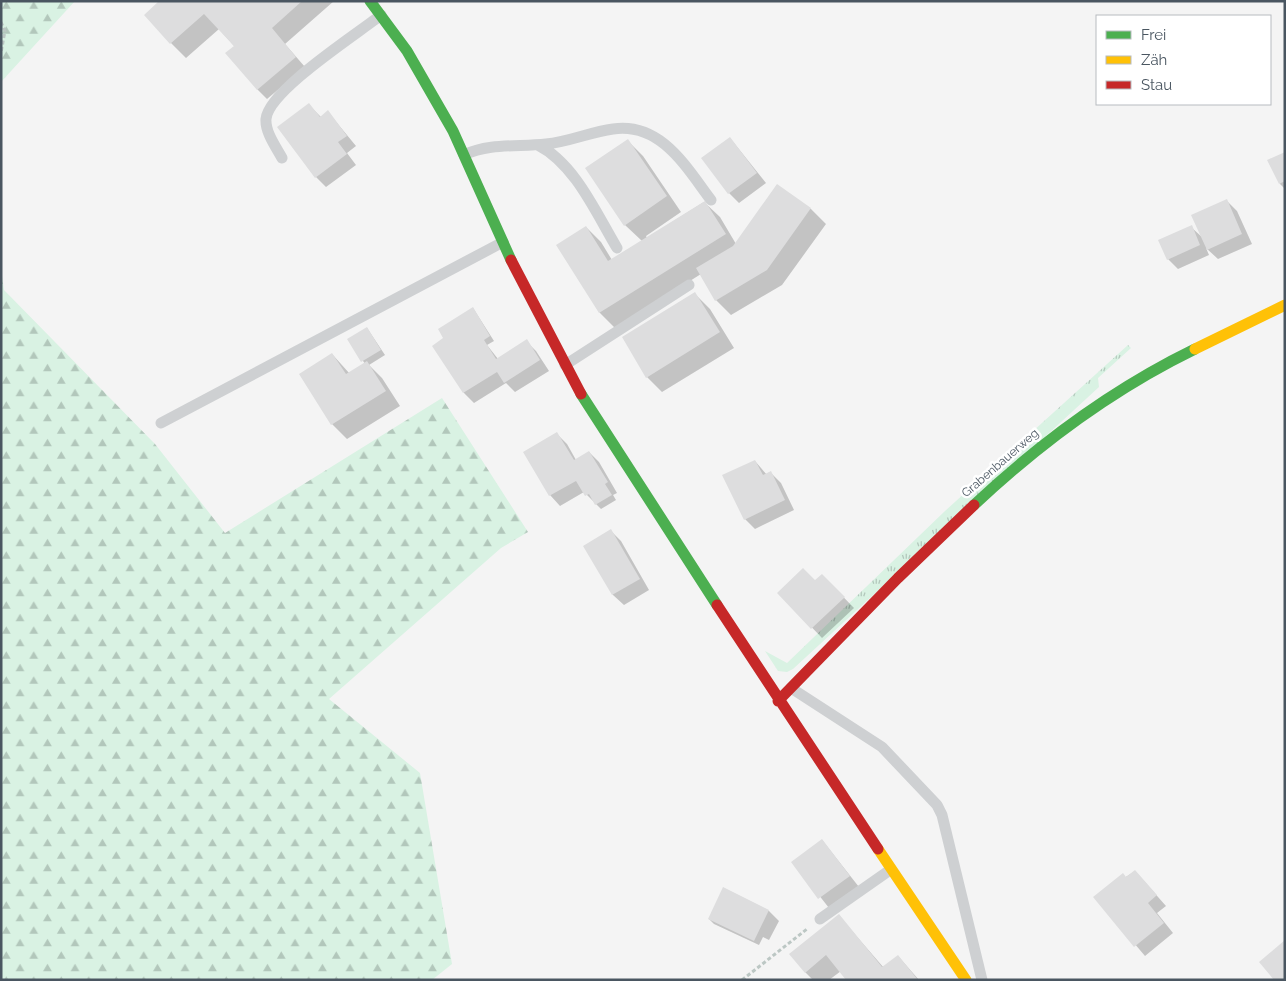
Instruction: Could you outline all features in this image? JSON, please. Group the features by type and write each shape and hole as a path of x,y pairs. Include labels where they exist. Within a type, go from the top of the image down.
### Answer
{"street":[{"path":"370,1 428,85 464,155 503,242 565,365 588,405 778,701 890,870 966,980"},
{"name":"Grabenbauerweg","path":"778,701 815,661 975,502 1047,440 1096,405 1138,379 1285,306"}],"lane":[{"path":"282,158 266,122 271,106 292,82 381,15"},
{"path":"464,155 487,147 538,145 612,129 629,128 644,130 671,149 711,200"},
{"path":"538,145 552,152 568,168 617,248"},
{"path":"161,423 503,242"},
{"path":"565,365 689,284"},
{"path":"791,688 882,747 937,805 942,815 982,980"},
{"path":"820,919 890,870"}],"path":[{"path":"1,22 5,31 1,53"},
{"path":"742,980 820,919"}],"green space":[{"path":"1,1 75,1 1,82"},
{"path":"1,269 4,290 155,444 225,533 442,398 528,532 501,548 329,699 420,773 452,964 432,980 1,980"},
{"path":"1128,345 1131,348 1098,378 1099,387 793,669 787,672 778,671 765,651 787,663 945,511"}],"building":[{"path":"159,1 302,1 272,28 296,57 257,90 225,53 234,46 204,14 170,44 144,15"},
{"path":"309,103 320,117 328,110 347,136 338,142 347,154 315,178 277,127"},
{"path":"730,137 757,173 728,194 701,158"},
{"path":"628,139 667,196 624,226 585,168"},
{"path":"1285,152 1285,181 1279,184 1267,160"},
{"path":"777,184 811,208 767,270 715,301 696,268 733,246"},
{"path":"1227,199 1242,234 1207,250 1191,215"},
{"path":"705,201 726,234 599,313 556,245 586,226 608,261"},
{"path":"1192,225 1200,245 1167,260 1158,240"},
{"path":"695,292 720,332 646,378 622,337"},
{"path":"473,307 490,336 484,340 496,359 527,339 540,360 504,383 497,372 463,393 432,346 443,338 438,329"},
{"path":"367,327 381,350 361,362 347,339"},
{"path":"332,353 346,374 367,361 386,391 331,425 299,374"},
{"path":"557,432 574,460 589,451 608,482 605,484 612,495 595,505 589,494 585,496 576,481 549,496 523,452"},
{"path":"755,460 763,475 771,471 785,500 744,520 722,475"},
{"path":"611,529 640,579 612,595 583,546"},
{"path":"803,568 815,580 822,574 845,597 811,629 777,593"},
{"path":"822,839 850,876 818,899 791,862"},
{"path":"1135,870 1157,895 1148,903 1164,923 1134,947 1093,897 1123,873 1126,877"},
{"path":"723,887 769,910 754,941 708,919"},
{"path":"839,914 882,967 898,955 918,980 846,980 826,955 805,973 789,954"},
{"path":"1285,940 1285,980 1274,980 1259,962"}],"traffic: fast":[{"path":"370,1 407,51 453,131 511,260"},
{"path":"974,505 1025,460 1079,418 1135,381 1195,349"},
{"path":"581,394 717,605"}],"traffic: slow":[{"path":"1195,349 1285,305"},
{"path":"878,849 966,980"}],"traffic: jam":[{"path":"511,260 581,394"},
{"path":"778,701 898,578 974,505"},
{"path":"717,605 878,849"}]}
